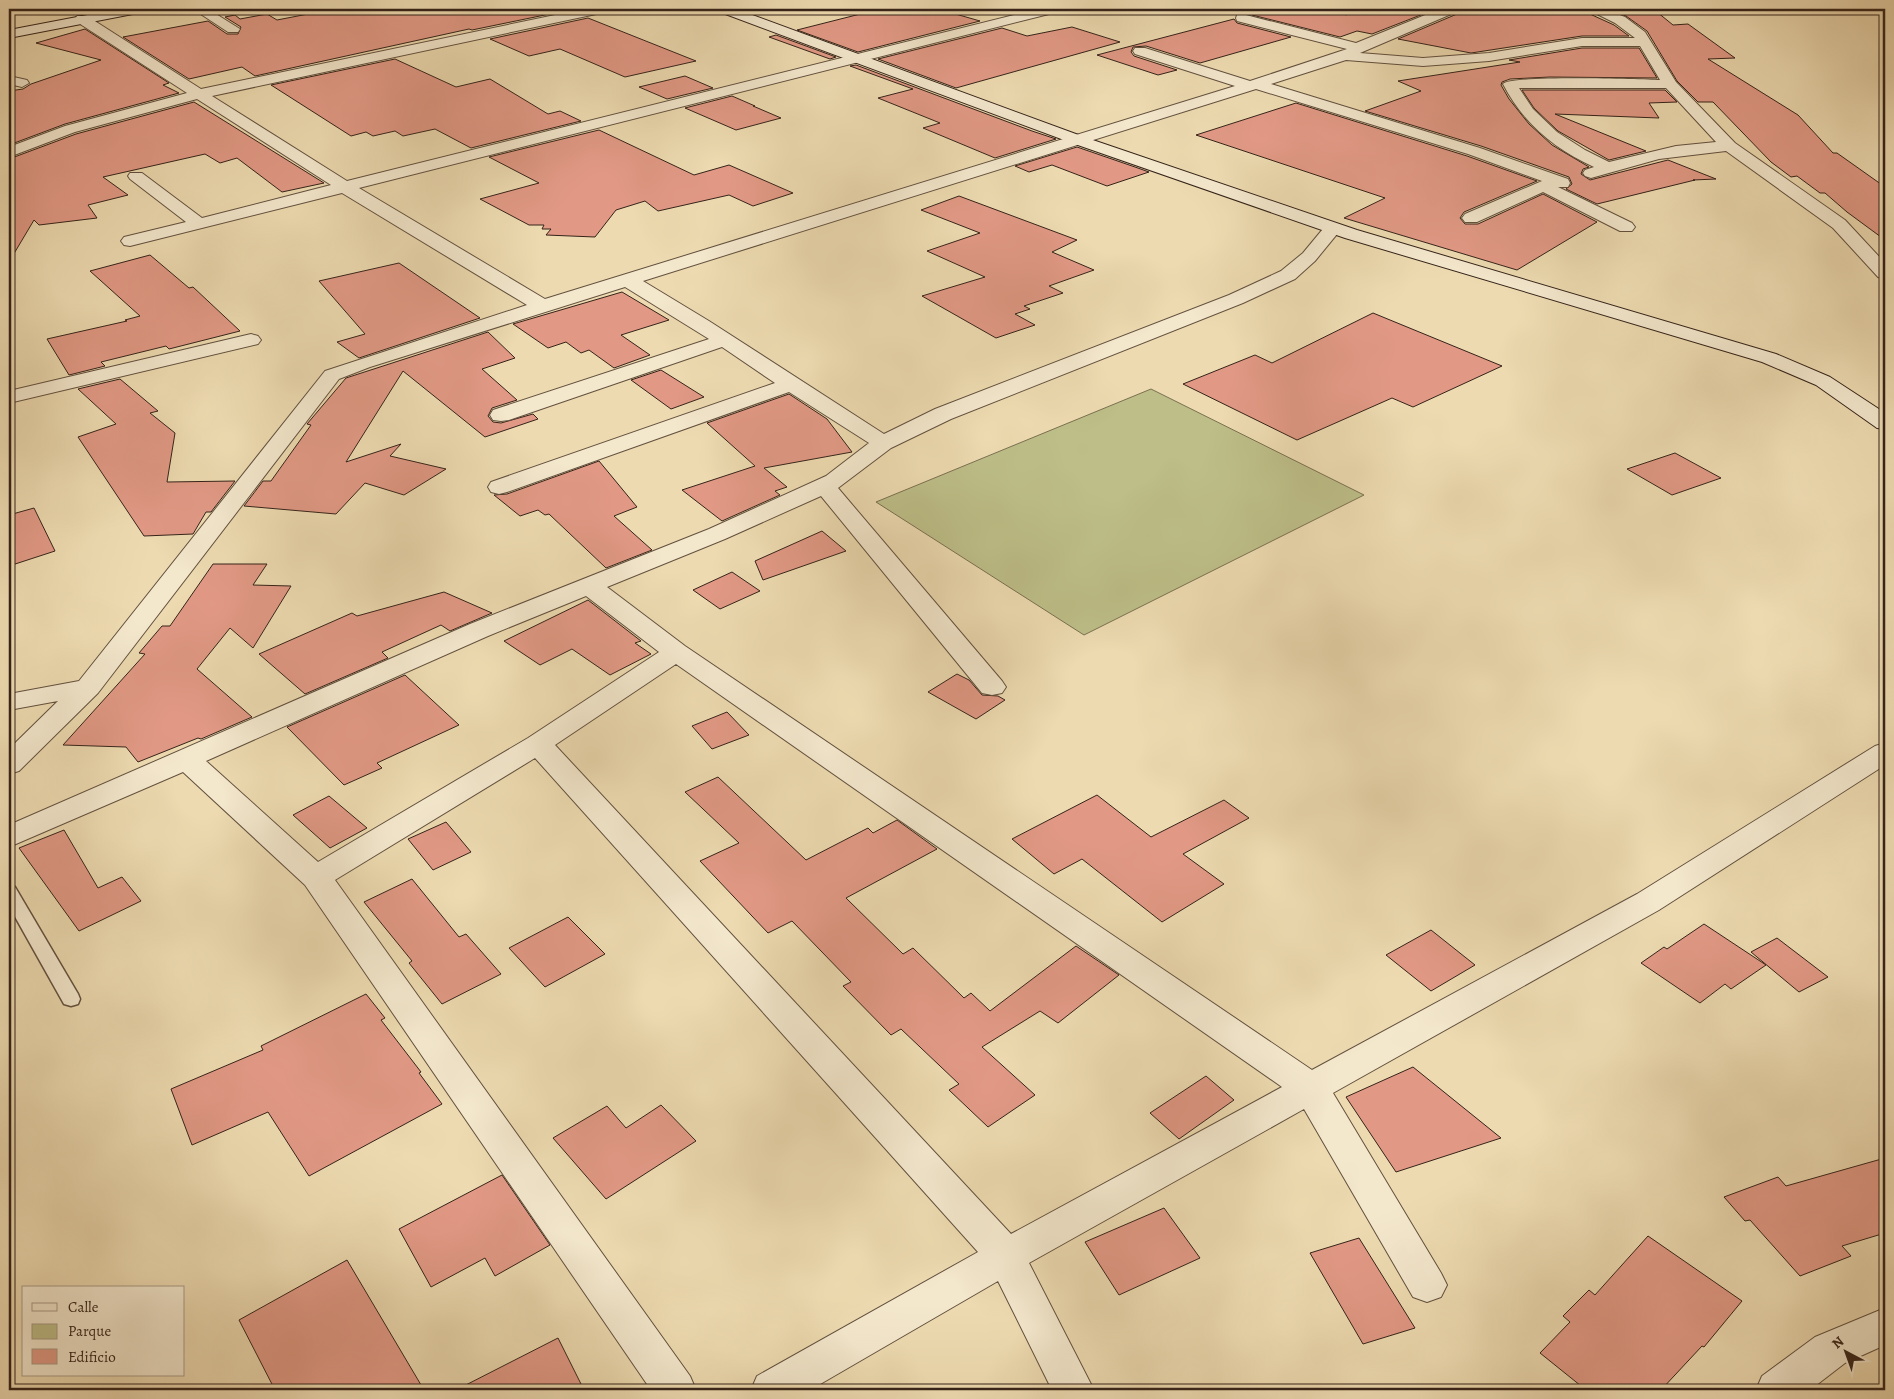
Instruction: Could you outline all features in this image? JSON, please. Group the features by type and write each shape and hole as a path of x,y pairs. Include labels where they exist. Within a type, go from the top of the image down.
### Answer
{"street":[{"path":"9,34 138,9"},
{"path":"199,9 233,29"},
{"path":"9,152 70,129 198,94 601,9"},
{"path":"725,9 1078,140 1333,228 1769,358 1823,381 1885,423"},
{"path":"130,241 346,188 855,57 1052,9"},
{"path":"9,765 88,687 332,375 363,363 543,306 1252,85 1351,52 1451,9"},
{"path":"1593,9 1620,20 1645,42 1670,84 1729,146 1839,224 1885,273"},
{"path":"1242,18 1351,52 1432,61 1489,57 1582,42 1645,42"},
{"path":"82,19 346,188 543,306"},
{"path":"1140,51 1474,151 1562,183"},
{"path":"1609,168 1586,158 1548,133 1521,105 1510,84 1545,82 1670,84"},
{"path":"1471,218 1543,186 1562,183 1609,168 1675,152 1713,146 1729,146"},
{"path":"136,176 200,224"},
{"path":"1543,186 1626,227"},
{"path":"9,837 479,630 717,534 834,481 883,443 968,404 1236,299 1288,275 1309,257 1333,228"},
{"path":"627,280 725,340 883,443"},
{"path":"9,396 251,340"},
{"path":"500,415 725,340"},
{"path":"499,487 791,384"},
{"path":"824,485 992,687"},
{"path":"589,586 676,652 1311,1088 1427,1285"},
{"path":"316,877 538,744 676,652"},
{"path":"9,702 88,687"},
{"path":"538,744 1006,1256 1073,1390"},
{"path":"772,1390 1006,1256 1648,902 1885,752"},
{"path":"186,759 316,877 675,1390"},
{"path":"1777,1390 1830,1350 1885,1326"}],"lane":[{"path":"9,891 71,999"}],"green space":[{"path":"1151,389 1364,495 1084,635 876,502"}],"building":[{"path":"334,9 569,10 472,30 469,29 255,76 242,67 189,79 123,37 208,21 227,34 238,34 241,27 225,17 235,15 240,19 267,14 277,20"},
{"path":"880,9 938,9 980,21 858,52 797,30"},
{"path":"1266,9 1337,9 1346,15 1355,9 1436,9 1372,34 1357,31 1340,37 1252,15 1266,11"},
{"path":"1459,9 1579,9 1614,25 1629,36 1582,36 1471,53 1398,39 1457,14"},
{"path":"1617,12 1657,12 1673,25 1688,24 1735,58 1708,59 1798,115 1833,153 1837,153 1885,187 1885,240 1825,193 1820,193 1797,176 1791,177 1771,162 1713,102 1698,102 1677,81 1647,31"},
{"path":"588,18 696,61 625,77 560,49 529,56 490,39"},
{"path":"1234,19 1237,23 1291,37 1200,63 1146,46 1133,47 1131,52 1134,56 1177,70 1158,75 1097,55"},
{"path":"1072,27 1120,42 956,88 878,59 1002,28 1027,36"},
{"path":"85,29 169,83 163,85 179,93 65,124 9,145 9,91 23,89 31,84 101,60 36,43"},
{"path":"776,35 836,57 830,59 769,37"},
{"path":"1582,48 1639,48 1657,78 1550,77 1510,79 1502,82 1501,85 1509,99 1529,124 1552,145 1589,167 1583,169 1581,174 1590,180 1668,160 1716,179 1693,180 1695,180 1597,204 1566,189 1572,184 1569,177 1481,146 1365,111 1421,91 1398,81 1520,62 1509,60"},
{"path":"395,59 456,87 490,79 548,114 560,111 581,121 471,148 435,129 403,136 395,131 373,136 366,132 351,136 271,85"},
{"path":"856,65 1056,139 995,158 923,128 940,123 878,98 913,89 850,66"},
{"path":"685,76 713,88 667,99 639,87"},
{"path":"1522,90 1665,90 1677,102 1649,103 1659,118 1555,114 1646,151 1609,160 1558,131 1534,108"},
{"path":"732,96 781,118 736,130 685,108"},
{"path":"194,102 324,183 282,192 237,158 220,163 205,154 103,177 128,195 88,205 97,218 39,225 34,220 9,262 9,159 76,134"},
{"path":"1296,103 1467,156 1537,181 1464,212 1460,218 1465,224 1478,224 1543,194 1597,222 1517,270 1344,218 1385,198 1196,135"},
{"path":"599,130 694,175 729,165 793,193 753,206 729,195 658,211 645,201 616,210 595,237 546,235 551,229 542,229 544,225 529,225 480,199 539,183 489,157"},
{"path":"1077,147 1149,172 1107,186 1052,165 1029,172 1015,166"},
{"path":"959,196 1077,240 1052,252 1094,270 1049,286 1063,293 1024,306 1030,309 1015,314 1035,325 996,338 922,296 985,277 927,251 980,233 921,210"},
{"path":"150,255 189,288 193,287 240,331 169,349 166,346 101,362 105,366 69,375 47,339 127,321 125,320 140,316 90,271"},
{"path":"399,263 480,318 359,358 337,342 365,334 319,281"},
{"path":"622,292 669,320 621,335 650,355 614,368 589,350 581,353 566,342 548,348 513,324"},
{"path":"1373,313 1502,366 1413,407 1392,398 1297,440 1183,384 1255,355 1272,363"},
{"path":"488,332 515,358 482,369 517,400 492,408 488,416 493,422 501,423 533,414 538,419 485,437 403,371 346,462 401,444 390,456 446,469 404,495 365,483 336,514 244,506 263,481 271,481 311,425 307,424 346,378"},
{"path":"661,370 704,397 671,409 631,380"},
{"path":"120,379 158,411 150,413 175,433 167,482 235,481 211,512 206,512 193,534 144,536 78,437 116,424 78,389"},
{"path":"789,394 827,419 852,452 764,468 787,487 775,491 780,495 722,521 682,490 755,466 707,423"},
{"path":"1675,453 1721,478 1672,495 1627,469"},
{"path":"599,461 637,507 614,516 652,550 606,568 549,514 545,515 538,510 520,516 494,495 507,494"},
{"path":"34,508 55,551 9,566 9,515"},
{"path":"822,531 846,551 763,580 755,561"},
{"path":"213,564 267,564 253,585 291,586 253,648 230,628 197,669 252,717 201,739 198,738 138,762 126,747 63,745 145,654 139,653 162,626 170,626"},
{"path":"732,572 760,591 720,609 693,590"},
{"path":"444,592 492,613 450,631 441,625 382,652 388,658 305,694 259,654 352,613 357,616"},
{"path":"588,600 641,641 635,643 651,654 610,675 572,649 540,665 504,641"},
{"path":"957,674 969,680 982,695 998,696 1005,700 976,719 928,692"},
{"path":"405,675 459,725 377,763 382,768 344,785 287,727"},
{"path":"727,712 749,735 712,749 692,726"},
{"path":"718,777 806,860 868,828 873,833 897,820 937,849 846,898 903,954 913,948 964,998 971,993 990,1011 1076,946 1119,975 1058,1023 1040,1011 982,1047 1035,1095 988,1127 949,1090 959,1084 901,1029 891,1035 843,986 851,982 792,921 768,933 700,861 739,843 685,792"},
{"path":"1097,795 1151,837 1224,800 1249,818 1183,854 1224,884 1162,922 1082,859 1054,874 1012,839"},
{"path":"329,796 367,828 330,848 293,815"},
{"path":"446,822 471,852 433,870 408,839"},
{"path":"64,830 98,888 122,877 141,901 79,931 19,848"},
{"path":"412,879 459,937 466,934 501,974 442,1004 409,963 412,961 364,902"},
{"path":"568,917 605,954 545,987 509,948"},
{"path":"1704,924 1766,965 1731,989 1725,984 1700,1003 1641,963 1664,947 1667,949"},
{"path":"1431,930 1475,965 1431,991 1386,955"},
{"path":"1777,938 1828,977 1799,992 1751,952"},
{"path":"366,994 385,1018 381,1020 421,1072 419,1073 442,1104 309,1176 268,1112 192,1145 171,1089 263,1050 261,1046"},
{"path":"1413,1067 1501,1138 1396,1172 1346,1097"},
{"path":"1206,1076 1234,1100 1179,1139 1150,1113"},
{"path":"661,1105 696,1141 606,1199 553,1138 607,1106 626,1128"},
{"path":"1885,1158 1885,1233 1842,1246 1851,1256 1800,1276 1750,1220 1745,1221 1724,1197 1778,1177 1786,1186"},
{"path":"502,1175 550,1245 495,1276 485,1258 431,1287 399,1229"},
{"path":"1164,1208 1200,1258 1119,1295 1085,1242"},
{"path":"1648,1236 1742,1301 1704,1347 1702,1346 1661,1390 1586,1390 1540,1353 1570,1322 1563,1316 1589,1290 1595,1295"},
{"path":"1359,1238 1415,1328 1363,1344 1310,1253"},
{"path":"347,1260 424,1390 275,1390 239,1320"},
{"path":"558,1338 584,1390 456,1390"}]}
